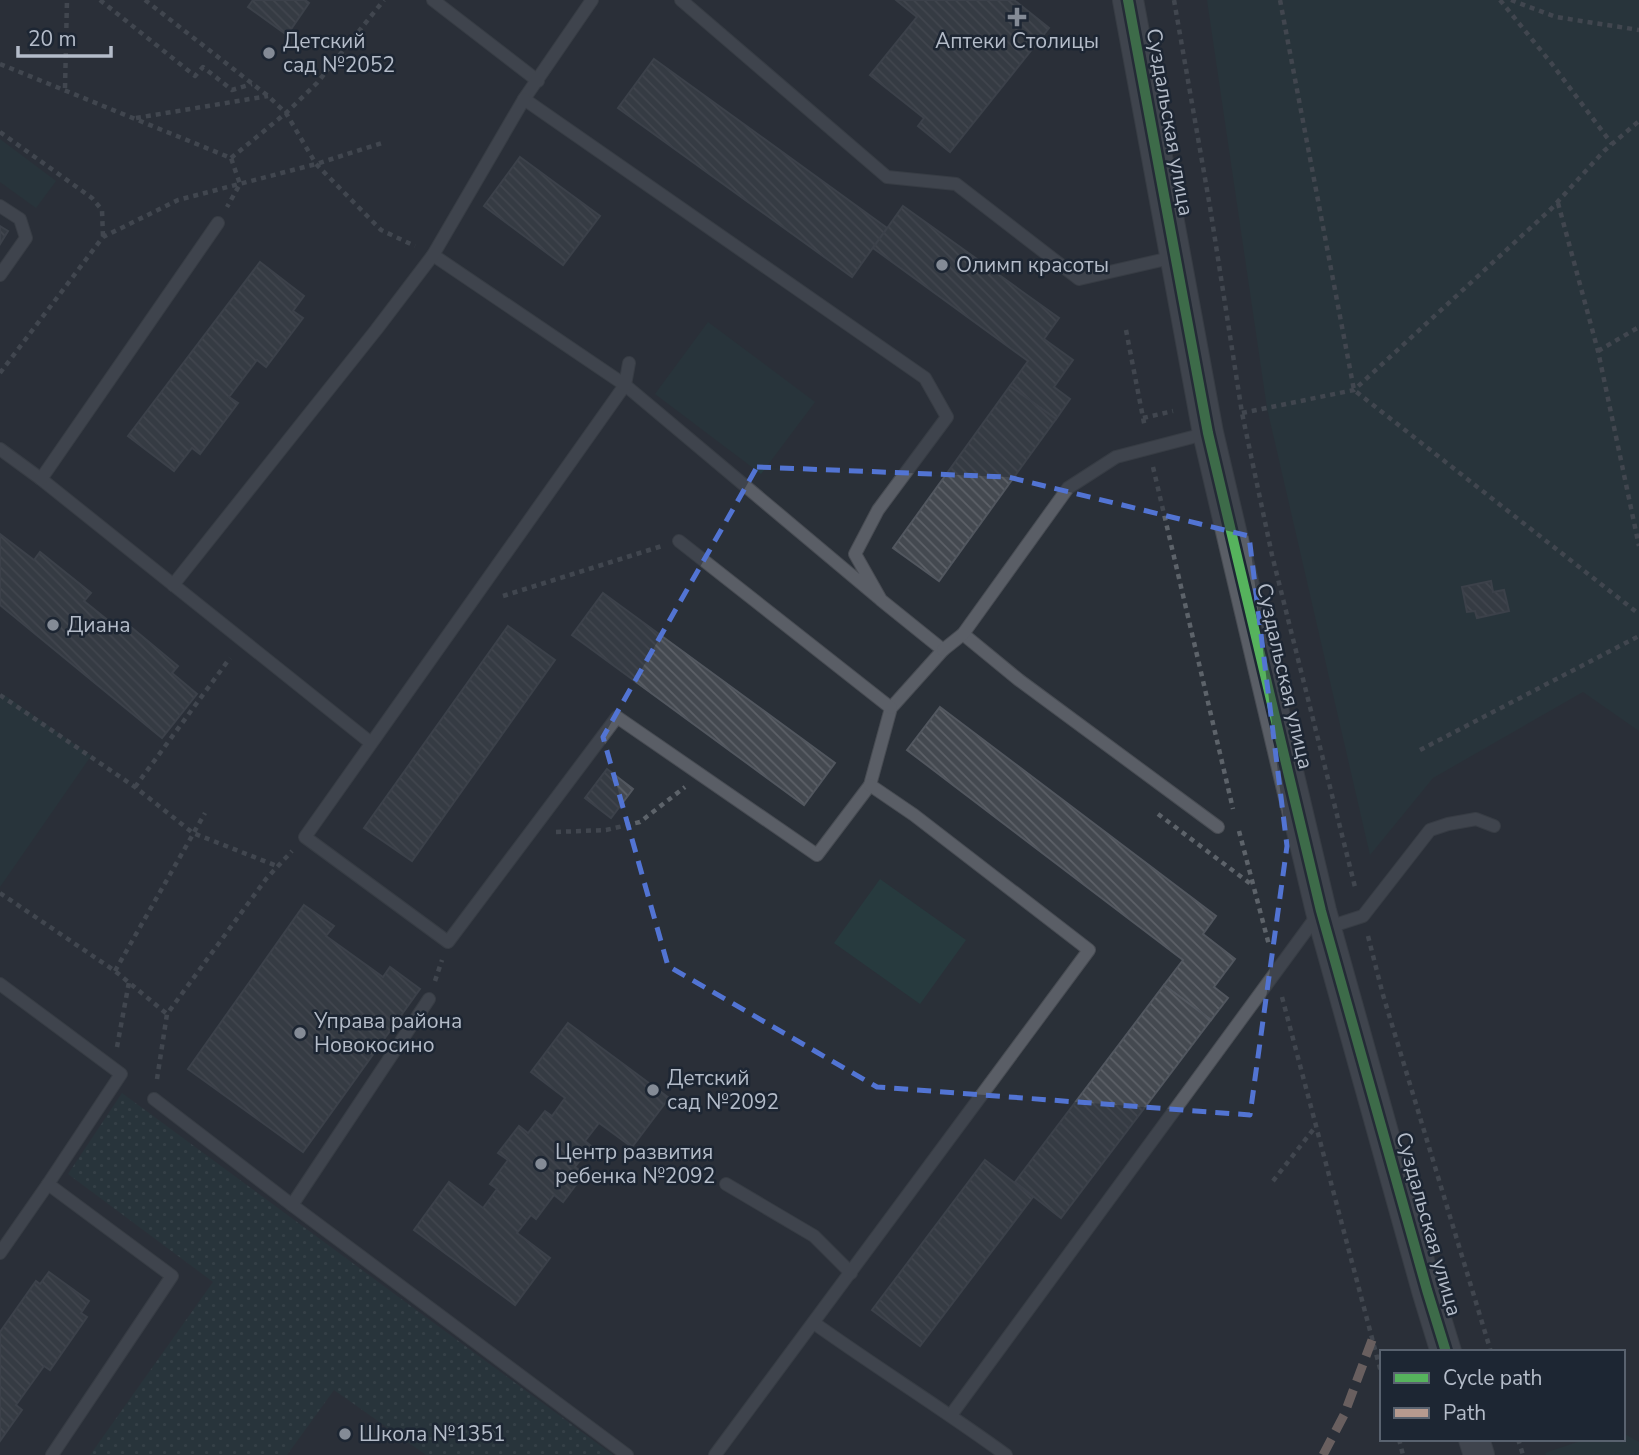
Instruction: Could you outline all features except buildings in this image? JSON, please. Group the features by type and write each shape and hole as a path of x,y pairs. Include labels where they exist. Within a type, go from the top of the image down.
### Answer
{"street":[{"name":"Суздальская улица","path":"1128,0 1208,433 1323,919 1445,1350"}],"lane":[{"path":"433,0 538,81"},
{"path":"681,0 887,177 956,184 1079,279 1175,257"},
{"path":"173,585 433,255 524,99 587,2"},
{"path":"524,99 925,379 947,417 878,510 855,554 881,600"},
{"path":"0,206 20,219 26,238 0,275"},
{"path":"41,479 218,223"},
{"path":"433,255 625,385 943,650"},
{"path":"629,363 625,385 304,837 448,942 617,717 817,855 870,785 891,708 943,650 963,634 1068,488 1116,457 1208,433"},
{"path":"0,449 371,743"},
{"path":"679,541 891,708"},
{"path":"963,634 1019,680 1217,827"},
{"path":"715,1455 1089,950 914,815 870,785"},
{"path":"951,1415 1276,972 1323,919 1363,916 1430,830 1476,819 1494,827"},
{"path":"0,984 121,1074 0,1253"},
{"path":"292,1205 429,999"},
{"path":"154,1099 627,1455"},
{"path":"48,1184 172,1276 52,1455"},
{"path":"726,1184 814,1236 851,1273"},
{"path":"814,1322 885,1374 951,1415 1006,1455"}],"path":[{"path":"65,88 67,0"},
{"path":"100,0 195,76 203,67 232,90 252,84"},
{"path":"145,0 286,113 316,164 381,230 433,255"},
{"path":"231,158 286,113 317,83 384,0"},
{"path":"1174,0 1242,413 1272,555 1383,995 1490,1350"},
{"path":"1280,0 1354,390 1639,614"},
{"path":"1500,0 1612,144"},
{"path":"1511,0 1556,17 1639,30"},
{"path":"0,64 65,88 231,158 240,184"},
{"path":"135,118 268,96"},
{"path":"1242,413 1354,390 1557,202 1612,144 1639,121"},
{"path":"0,132 92,198 102,210 103,237"},
{"path":"0,373 103,237 178,200 316,164 382,143"},
{"path":"1557,202 1598,351 1639,546"},
{"path":"1598,351 1639,327"},
{"path":"1126,330 1148,448 1223,772 1380,1368"},
{"path":"467,608 679,541"},
{"path":"1420,750 1639,636"},
{"path":"135,787 243,640"},
{"path":"0,695 135,787 193,833 278,866"},
{"path":"531,832 607,830 640,822 701,775"},
{"path":"115,971 205,813"},
{"path":"154,1099 167,1014 278,866 304,837"},
{"path":"0,893 115,971 167,1014"},
{"path":"429,999 448,942"},
{"path":"113,1068 129,982"},
{"path":"1273,1181 1316,1126"}],"highlighted area":[{"path":"757,467 1008,477 1249,536 1287,846 1250,1115 877,1087 668,966 603,737"}],"green space":[{"path":"1207,0 1639,0 1639,731 1583,692 1433,778 1370,855 1267,408"},
{"path":"0,139 56,181 36,208 0,182"},
{"path":"708,322 815,402 761,474 655,394"},
{"path":"3,694 91,756 0,887 0,698"},
{"path":"880,879 966,940 920,1004 834,943"},
{"path":"122,1093 613,1455 426,1455 334,1390 287,1455 90,1455 213,1282 68,1174"},
{"path":"1625,1434 1639,1442 1639,1455 1545,1453 1580,1441 1625,1441"}],"marked path":[{"path":"1323,1455 1344,1415 1372,1340"}],"cycle path":[{"path":"1128,0 1208,433 1239,565 1321,911 1445,1350"}],"place":[{"name":"Аптеки Столицы","path":"1017,17"},
{"name":"Детский сад №2052","path":"269,53"},
{"name":"Олимп красоты","path":"942,265"},
{"name":"Диана","path":"53,625"},
{"name":"Управа района Новокосино","path":"300,1033"},
{"name":"Детский сад №2092","path":"653,1090"},
{"name":"Центр развития ребенка №2092","path":"541,1164"},
{"name":"Школа №1351","path":"345,1434"}]}
